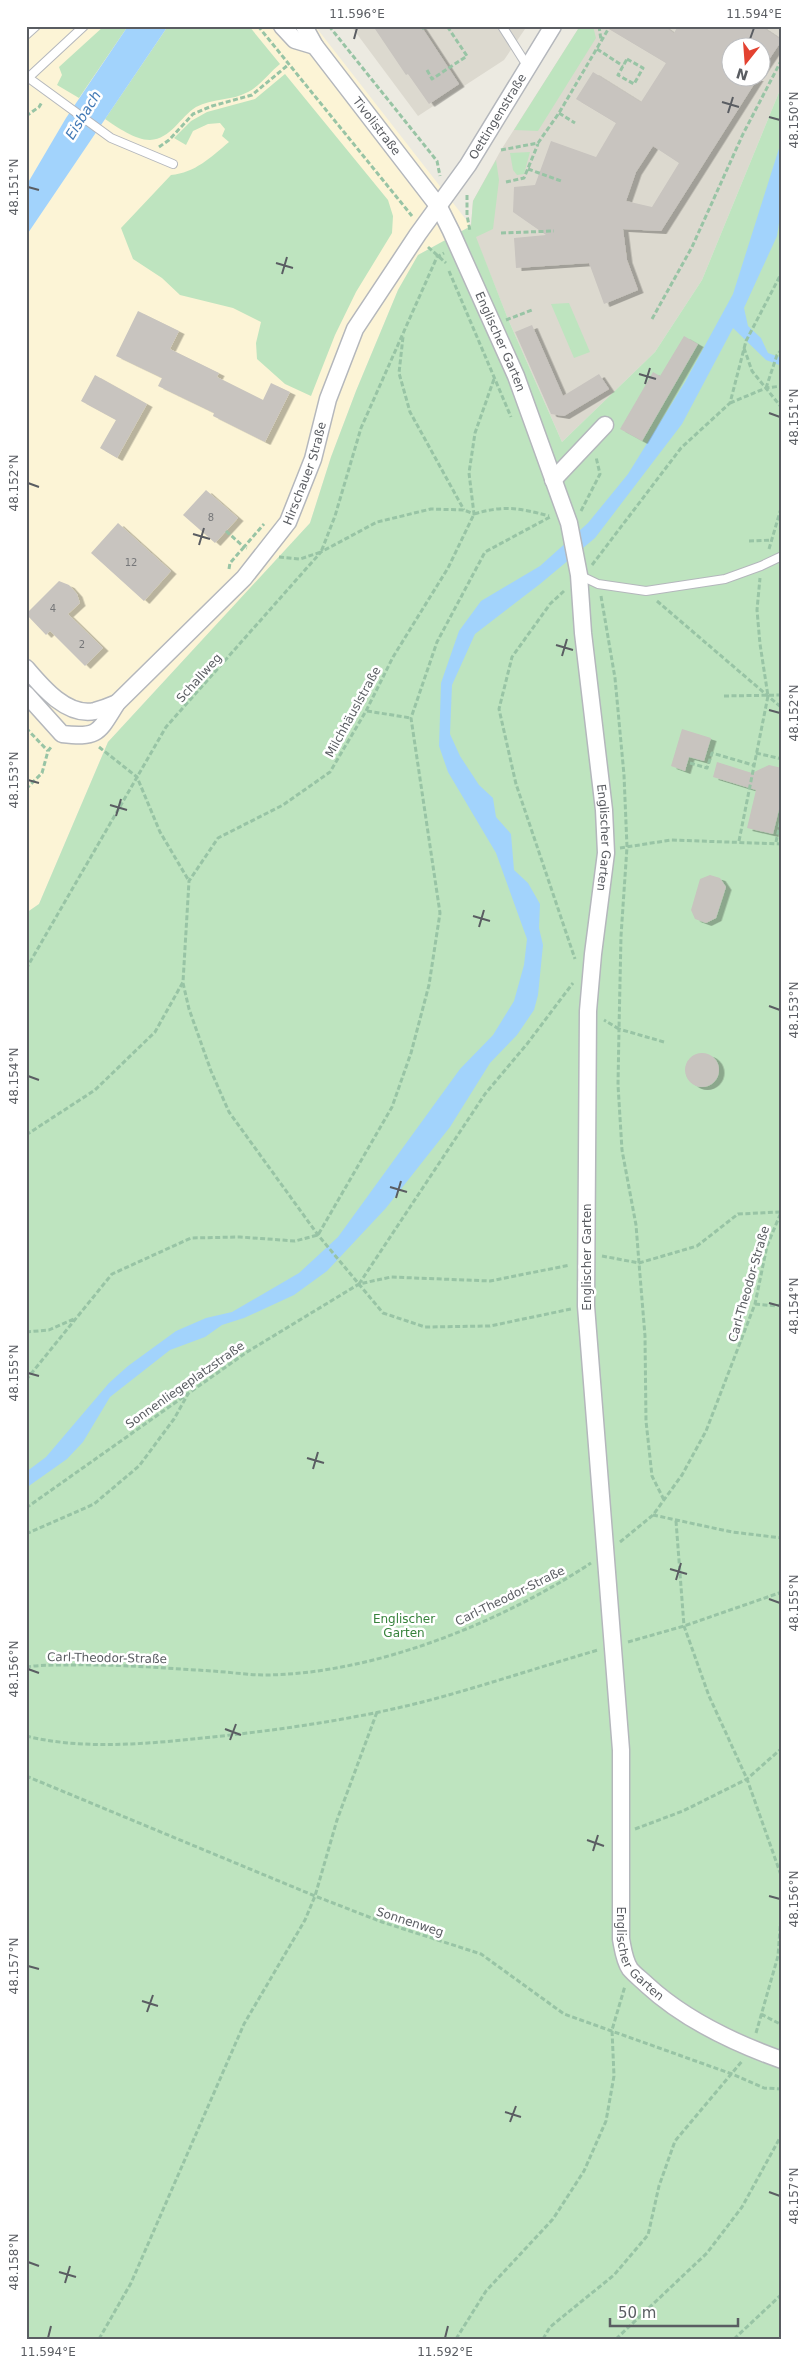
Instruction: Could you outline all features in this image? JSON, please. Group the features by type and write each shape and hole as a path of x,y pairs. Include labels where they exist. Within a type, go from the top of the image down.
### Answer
{"street":[{"name":"Tivolistraße","path":"282,26 296,40 315,46"},
{"name":"Tivolistraße","path":"304,26 315,46 442,202"},
{"name":"Oettingenstraße","path":"442,202 468,165 554,26"},
{"name":"Hirschauer Straße","path":"117,703 244,578 288,522 313,459 328,399 355,329 416,227 442,202"},
{"name":"Englischer Garten","path":"442,202 458,244 516,376 569,524 578,569 604,810 606,853 588,1011 586,1306 621,1750 622,1834 619,1922 625,1957 630,1969 672,2006 698,2022 752,2049 782,2060"},
{"path":"553,480 605,425"},
{"path":"26,668 45,690 74,710 93,711 117,703"},
{"path":"26,694 62,734 86,737 104,724 117,703"}],"lane":[{"path":"26,35 36,26"},
{"path":"84,26 27,77 111,138 173,164"},
{"path":"502,26 528,67"},
{"path":"578,569 598,584 646,591 725,578 761,566 782,556"}],"path":[{"path":"258,26 416,227 437,257 445,262 514,422"},
{"path":"329,26 437,161 442,202"},
{"path":"427,70 432,79 467,56 447,26"},
{"path":"599,26 601,40"},
{"path":"506,182 524,178 538,143 559,113 610,26"},
{"path":"597,49 623,66"},
{"path":"652,319 692,247 742,134 782,59"},
{"path":"627,60 643,68 634,84 618,75 623,66 627,60"},
{"path":"149,154 168,140 193,114 212,106 252,95 288,65"},
{"path":"26,116 39,107 48,93"},
{"path":"559,113 575,123"},
{"path":"501,150 538,143"},
{"path":"528,169 561,181"},
{"path":"226,531 244,547 263,555 300,559 321,552 335,516 361,428 437,257 458,244 473,239 467,215 467,193"},
{"path":"501,233 554,230"},
{"path":"730,403 746,340 782,272"},
{"path":"506,320 532,310"},
{"path":"502,311 510,330"},
{"path":"403,333 399,373 410,412 464,510"},
{"path":"744,348 752,370 782,408"},
{"path":"766,388 772,367 782,349"},
{"path":"494,378 475,433 469,473 474,514 495,508 520,508 569,524"},
{"path":"575,959 516,784 499,709 512,657 578,569 594,564 607,549 681,448 730,403 766,388 782,386"},
{"path":"569,524 578,503"},
{"path":"739,841 768,696 757,610 761,566 773,540 782,505"},
{"path":"548,508 550,517"},
{"name":"Schallweg","path":"26,968 166,727 321,552 377,522 431,509 464,510 474,514"},
{"name":"Milchhäuslstraße","path":"189,881 218,838 283,805 330,772 366,711 393,657 448,568 474,514"},
{"path":"26,1380 112,1274 191,1238 240,1237 294,1241 318,1234 392,1107 412,1053 429,985 440,913 410,718 437,642 485,552 550,517 569,524"},
{"path":"749,540 773,540"},
{"path":"228,576 230,563 244,547"},
{"path":"598,584 605,616 620,722 627,847 621,936 619,1028 618,1094 622,1150 636,1225 645,1336 646,1421 652,1476 664,1500"},
{"path":"646,591 782,708"},
{"path":"724,696 782,695"},
{"path":"366,711 410,718"},
{"path":"26,728 48,751 42,773 26,789"},
{"path":"94,733 100,749 137,777 160,832 189,881 183,982 198,1035 229,1112 318,1234 383,1313 425,1327 490,1326 586,1306"},
{"path":"690,763 707,768 712,753 753,765"},
{"path":"756,753 782,759"},
{"path":"776,842 782,814"},
{"path":"606,853 627,847 672,840 776,842 782,844"},
{"path":"26,1136 95,1090 155,1032 183,982"},
{"path":"359,1284 485,1094 527,1044 573,982"},
{"path":"588,1011 619,1028 664,1042"},
{"name":"Carl-Theodor-Straße","path":"26,1667 133,1666 263,1675 302,1673 346,1666 405,1651 459,1632 523,1602 579,1571 606,1553 653,1515 682,1475 706,1431 755,1304 767,1246 782,1210"},
{"name":"Sonnenliegeplatzstraße","path":"26,1508 247,1352 359,1284"},
{"path":"755,1304 778,1306 782,1304"},
{"path":"26,1332 49,1330 75,1318"},
{"path":"26,1534 94,1504 139,1466 174,1419 190,1392"},
{"path":"653,1515 732,1532 782,1538"},
{"path":"676,1521 684,1626 709,1696 747,1779 782,1878"},
{"path":"26,1736 49,1741 96,1744 168,1742 275,1730 377,1712 433,1699 684,1626 782,1592"},
{"path":"99,2339 132,2283 244,2024 305,1920 315,1896 337,1820 377,1712"},
{"path":"622,1834 683,1811 747,1779 782,1748"},
{"name":"Sonnenweg","path":"26,1776 315,1896 382,1922 481,1954 564,2014 732,2074 764,2088 782,2090"},
{"path":"543,2339 550,2327 614,2275 648,2236 659,2186 675,2141 752,2049 778,1956 782,1902"},
{"path":"456,2339 486,2290 553,2219 584,2172 606,2122 614,2076 612,2030 630,1969"},
{"path":"761,2014 782,2025"},
{"path":"616,2339 708,2253 742,2207 782,2134"},
{"path":"734,2339 782,2294"}],"shaded area":[{"path":"26,26 315,26 471,226 418,255 398,290 356,391 331,457 310,523 108,742 39,904 26,913"},
{"path":"351,26 527,26 504,60 418,116"},
{"path":"580,26 782,26 782,85 702,280 655,352 562,442 508,319 471,226 473,201 501,150"}],"green space":[{"path":"104,26 128,26 79,98 57,85 62,75 59,67"},
{"path":"168,26 249,26 280,64 248,92 196,107 164,136 150,140 138,138 105,119"},
{"path":"580,26 593,26 596,38 538,131 514,130"},
{"path":"285,74 388,200 393,216 392,233 356,292 335,335 311,396 285,384 257,359 256,343 261,322 233,308 180,295 162,278 133,259 121,228 171,175 180,174 195,168 229,142 222,136 225,129 220,123 208,124 193,131 186,145 174,138 191,121 207,112 255,99"},
{"name":"Englischer Garten","path":"782,85 782,2339 26,2339 26,913 39,904 108,742 310,523 331,457 398,290 418,255 471,226 473,201 496,160 499,180 493,229 476,237 508,319 562,442 655,352 702,280"},
{"path":"530,152 524,174 517,175 513,170 510,153"},
{"path":"569,303 590,352 574,358 551,304"}],"water":[{"name":"Eisbach","path":"128,26 168,26 26,236 26,186 66,118"},
{"path":"782,139 782,203 777,236 744,308 748,326 761,338 768,353 782,358 782,366 766,360 733,328 682,424 595,538 540,584 475,634 452,685 450,734 460,756 479,785 493,798 496,817 511,834 514,870 528,883 540,904 539,928 543,945 538,995 534,1010 517,1035 490,1063 450,1127 386,1208 327,1271 294,1295 244,1318 222,1325 205,1337 170,1350 110,1397 83,1442 67,1459 26,1488 26,1472 46,1457 109,1383 128,1366 176,1331 206,1318 232,1312 299,1273 338,1237 460,1069 493,1035 514,1001 524,965 527,939 496,853 448,772 439,746 441,683 459,631 481,601 540,566 588,523 628,474 685,382 733,294"}],"building":[{"path":"373,26 421,26 459,84 429,104 408,74 406,75"},
{"path":"604,26 664,26 674,33 678,26 761,26 782,40 770,58 770,38 720,38 720,88 752,88 661,231 623,229 627,260 638,290 604,304 589,263 516,268 514,238 546,235 513,212 514,187 535,185 551,141 596,157 616,123 576,99 593,72 641,102 666,63","holes":["653,146 679,163 652,207 626,201 636,172"]},
{"path":"138,311 179,331 170,349 219,373 217,377 263,400 271,383 290,392 265,442 213,416 214,413 158,386 162,378 116,356"},
{"path":"532,325 563,396 599,374 609,389 564,416 551,414 515,332"},
{"path":"684,336 698,344 642,441 620,429 653,372 660,376"},
{"path":"95,375 147,404 117,458 100,448 116,420 81,401"},
{"path":"206,490 238,518 215,543 183,515"},
{"path":"118,523 171,571 144,601 91,553"},
{"path":"59,581 69,585 77,594 80,603 68,614 103,648 85,666 50,631 46,635 26,614"},
{"path":"682,729 711,738 704,761 689,757 685,771 671,766"},
{"path":"717,762 752,773 769,765 782,768 782,797 773,834 747,828 756,790 713,777"},
{"path":"710,875 720,878 726,887 716,918 706,923 695,919 691,910 700,879"},
{"path":"702,1053 714,1058 719,1070 714,1082 702,1087 690,1082 685,1070 690,1058"}]}
